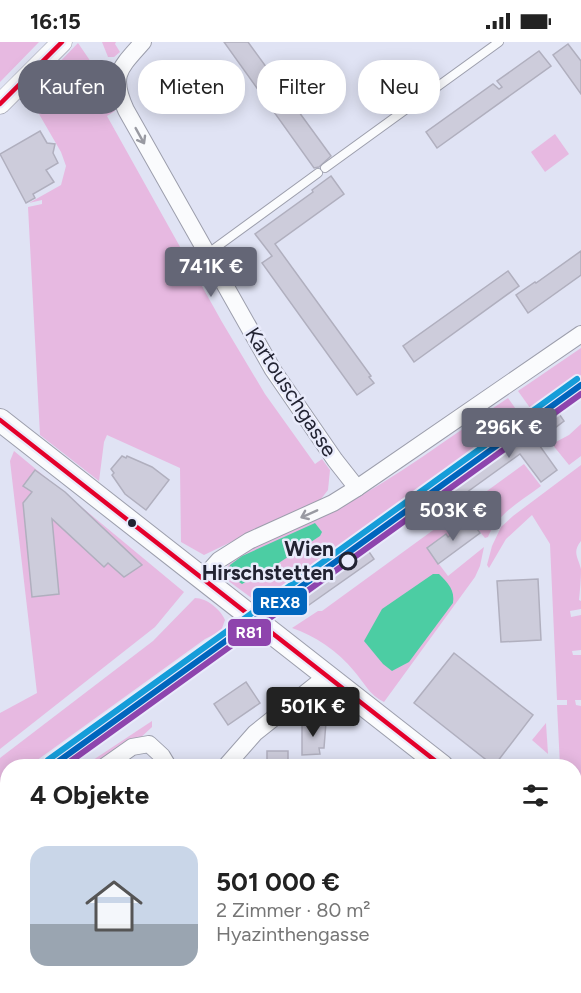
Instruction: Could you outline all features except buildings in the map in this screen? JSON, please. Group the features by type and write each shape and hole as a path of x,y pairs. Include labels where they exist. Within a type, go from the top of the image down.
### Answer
{"main road":[{"path":"0,420 433,759"}],"street":[{"path":"0,104 62,42"},
{"name":"Kartouschgasse","path":"143,42 119,72 117,82 121,98 206,254 290,397 357,488"},
{"path":"203,578 219,560 249,541 333,503 357,488 581,334"},
{"path":"232,759 255,733 328,675"},
{"path":"115,759 132,747 149,744 164,759"}],"lane":[{"path":"206,254 499,42"}],"shaded area":[{"path":"0,42 39,42 21,60 18,60 18,64 0,82"},
{"path":"102,42 116,42 120,52 114,57 108,57"},
{"path":"78,43 90,60 62,60"},
{"path":"39,114 110,114 107,116 222,322 265,394 315,464 322,459 330,470 328,490 321,499 204,555 181,542 180,468 107,435 99,481 40,435 28,207 42,204 42,200 29,203 61,185 66,166 61,152"},
{"path":"555,134 569,154 545,172 531,152"},
{"path":"581,348 581,375 533,412 518,391"},
{"path":"508,398 523,419 283,589 280,595 264,607 223,577 227,568 245,552 332,512 384,482"},
{"path":"581,424 581,456 569,465 552,444 569,435"},
{"path":"14,451 184,592 155,627 0,749 0,713 37,693 10,461"},
{"path":"524,464 541,486 503,515 488,537 485,538 471,521 448,537 446,534 427,548 448,576 484,547 475,577 384,702 371,692 348,664 333,651 318,640 292,628 318,611 322,611"},
{"path":"581,465 581,541 576,552 581,569 579,600 581,609 570,611 571,617 581,615 581,650 572,651 573,655 581,655 581,700 575,700 576,705 581,706 581,759 560,759 557,705 567,705 567,700 557,700 550,544 532,515 506,539 489,568 487,565 492,546 501,527"},
{"path":"315,523 322,532 320,536 271,568 242,584 227,574 230,565 242,556"},
{"path":"433,574 439,574 448,584 452,590 453,603 409,662 392,671 383,664 364,641 382,609"},
{"path":"195,598 209,602 225,620 221,631 205,639 39,759 0,759 0,758 153,641"},
{"path":"152,721 152,727 112,759 95,759"},
{"path":"546,723 548,754 532,740"}],"transit line":[{"path":"0,104 62,42"},
{"path":"49,759 577,379"},
{"name":"REX8","path":"62,759 581,385"},
{"name":"R81","path":"74,759 581,394"},
{"path":"0,420 433,759"}],"place":[{"name":"Wien Hirschstetten","path":"348,561"}]}
